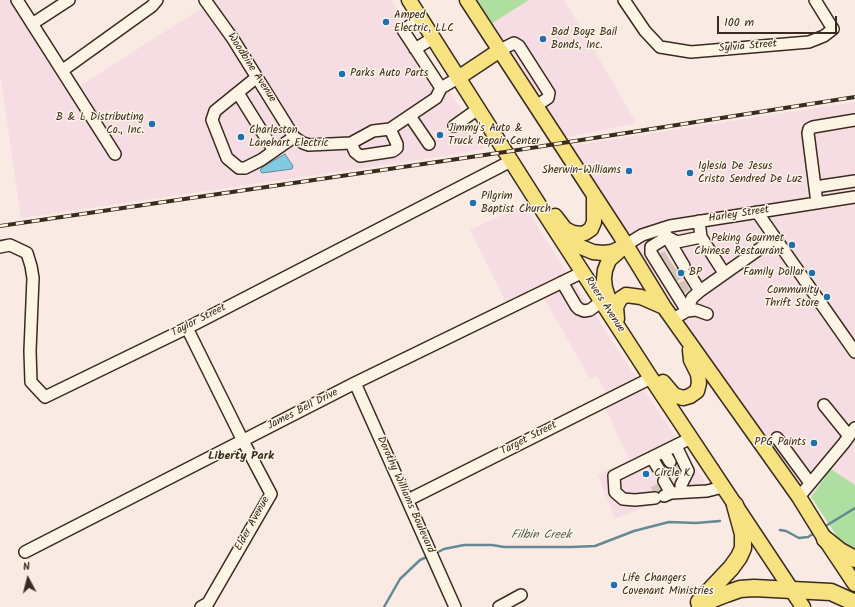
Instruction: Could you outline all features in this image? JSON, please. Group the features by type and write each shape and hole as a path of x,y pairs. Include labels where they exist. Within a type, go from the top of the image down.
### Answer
{"highway":[{"path":"695,607 731,568 739,557 743,548 744,534 735,505"},
{"path":"825,539 840,551 855,559"},
{"path":"700,607 713,599 740,589 754,588 831,592 855,604"}],"main road":[{"name":"Rivers Avenue","path":"409,0 651,378 803,607"},
{"path":"466,0 594,195 664,307 799,497 855,584"},
{"path":"458,78 500,50"},
{"path":"541,208 555,216 565,229 573,233 581,234 591,229 594,222 594,195"},
{"path":"553,226 562,230 581,247 593,252 612,252 626,245"},
{"path":"618,325 608,300 604,279 605,270 609,260 626,245"},
{"path":"618,325 616,308 620,300 626,295 641,297 664,307"},
{"path":"651,378 662,382 674,395 683,398 694,394 697,391 699,383 698,374 691,360 690,344"}],"street":[{"path":"17,0 63,70 115,154"},
{"path":"32,24 69,0"},
{"path":"63,70 152,6 157,0"},
{"name":"Woodbine Avenue","path":"205,0 232,39 294,137"},
{"name":"Sylvia Street","path":"624,0 645,31 660,47 691,52 809,42 824,36 833,30 815,0"},
{"path":"421,19 403,30 441,88"},
{"path":"415,49 433,38"},
{"path":"257,78 215,111 212,120 227,158 239,168 246,168 294,137 309,145 351,143 373,131 390,129 436,98 441,88 458,78"},
{"path":"238,93 274,151"},
{"path":"454,126 478,109"},
{"path":"410,116 429,144"},
{"path":"817,203 808,133 809,129 855,120"},
{"path":"351,143 360,156 393,151 397,148 397,144 390,129"},
{"name":"Taylor Street","path":"0,247 10,245 27,253 31,266 33,278 30,351 31,382 46,397 187,328 511,161"},
{"path":"815,187 855,181"},
{"name":"Harley Street","path":"626,245 642,235 665,233 699,221 855,197"},
{"path":"757,212 855,352"},
{"path":"699,221 701,237 724,273"},
{"path":"665,233 677,242 701,237"},
{"path":"665,233 651,247 651,253 700,291"},
{"path":"665,233 674,271 687,311"},
{"path":"687,311 692,298 700,291 775,238"},
{"name":"James Bell Drive","path":"25,552 355,383 583,272"},
{"path":"562,282 580,314 590,310 602,301"},
{"path":"673,319 687,311 696,310 706,314"},
{"name":"Elder Avenue","path":"187,328 271,494 208,603 200,607"},
{"name":"Target Street","path":"408,500 651,378"},
{"name":"Dorothy Williams Boulevard","path":"355,383 455,607"},
{"path":"799,497 852,432 824,405"},
{"path":"691,438 614,476 615,492 623,499 660,492 681,484 707,491 723,487"},
{"path":"778,438 810,483"},
{"path":"676,446 688,471 681,484"},
{"path":"664,452 670,462"},
{"path":"652,458 658,468"},
{"path":"499,607 521,594"}],"shaded area":[{"path":"0,0 17,0 75,89 208,4 205,0 391,0 486,148 439,157 21,218 0,74"},
{"path":"529,0 564,0 636,123 563,138 490,24"},
{"path":"855,102 855,485 831,469 811,497 700,344 631,242 569,146"},
{"path":"524,205 715,497 656,503 615,519 598,475 629,460 606,409 609,399 597,376 590,379 541,292 509,308 470,230"}],"green space":[{"path":"477,0 529,0 491,24"},
{"path":"831,469 855,485 855,553 844,547 811,497"}],"water":[{"path":"285,154 293,166 292,169 262,173 260,170 264,166"}],"waterway":[{"name":"Filbin Creek","path":"824,527 855,508"},
{"name":"Filbin Creek","path":"434,554 444,549 464,545 492,545 504,547 595,546 634,531 669,522 696,523 720,521"},
{"name":"Filbin Creek","path":"780,530 786,531 799,538 808,537 816,532"},
{"name":"Filbin Creek","path":"384,607 400,579 420,560 429,556"}],"tunnel":[{"path":"660,260 667,256"},
{"path":"667,269 673,265"},
{"path":"672,278 686,269"},
{"path":"680,289 687,285"},
{"path":"670,462 676,475"},
{"path":"653,492 662,488"}],"railway":[{"path":"0,226 505,152 855,97"}],"place":[{"name":"Amped Electric, LLC","path":"386,22"},
{"name":"Bad Boyz Bail Bonds, Inc.","path":"543,39"},
{"name":"Parks Auto Parts","path":"342,74"},
{"name":"B & L Distributing Co., Inc.","path":"152,124"},
{"name":"Jimmy's Auto & Truck Repair Center","path":"440,135"},
{"name":"Charleston Lanehart Electric","path":"241,137"},
{"name":"Sherwin-Williams","path":"629,171"},
{"name":"Iglesia De Jesus Cristo Sendred De Luz","path":"690,173"},
{"name":"Pilgrim Baptist Church","path":"473,203"},
{"name":"Peking Gourmet Chinese Restaurant","path":"792,245"},
{"name":"BP","path":"681,273"},
{"name":"Family Dollar","path":"812,273"},
{"name":"Community Thrift Store","path":"827,297"},
{"name":"PPG Paints","path":"814,443"},
{"name":"Circle K","path":"646,474"},
{"name":"Life Changers Covenant Ministries","path":"614,585"}],"district":[{"name":"Liberty Park","path":"241,457"}]}
